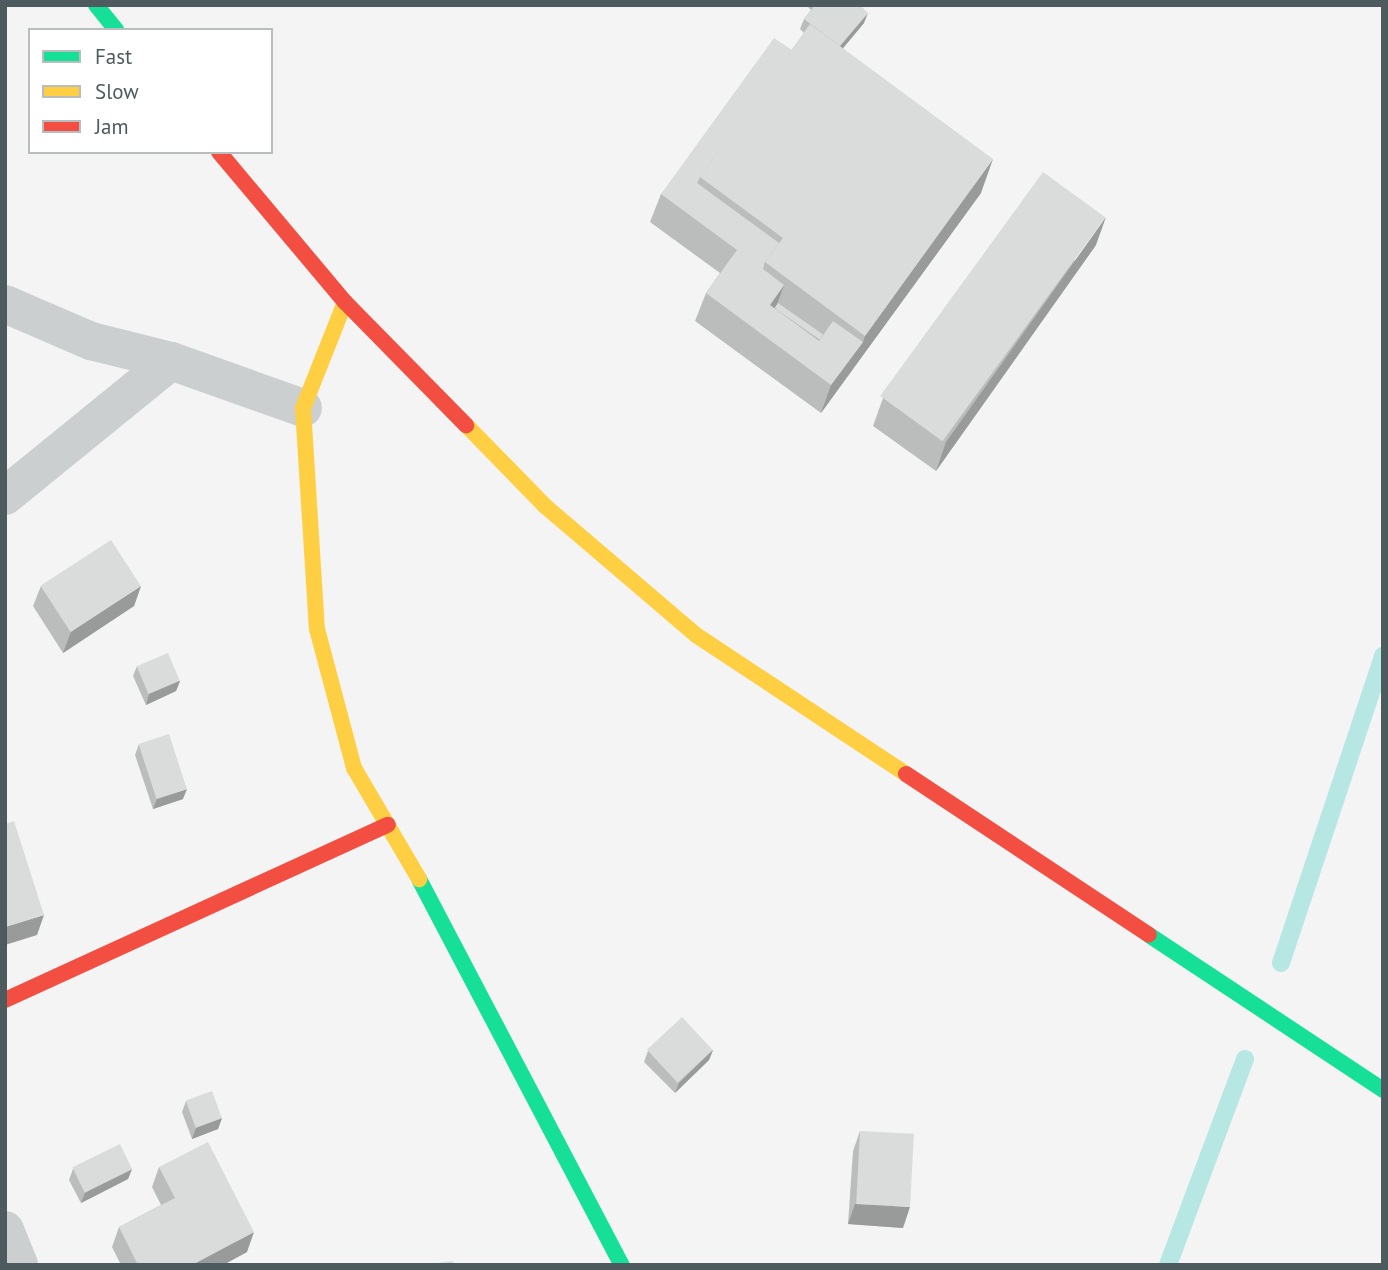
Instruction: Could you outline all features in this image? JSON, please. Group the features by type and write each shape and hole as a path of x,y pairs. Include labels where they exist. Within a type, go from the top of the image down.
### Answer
{"street":[{"path":"96,5 114,28"},
{"path":"221,154 345,302 545,506 696,635 1383,1090"},
{"path":"345,302 303,408 317,629 354,768 388,825 622,1265"},
{"path":"5,304 91,341 171,361 303,408"},
{"path":"5,496 171,361"},
{"path":"5,1000 388,825"},
{"path":"5,1230 19,1265"}],"building":[{"path":"815,5 860,5 868,13 840,46 804,19"},
{"path":"810,24 993,159 865,336 765,262 783,238 700,177"},
{"path":"774,38 792,50 697,183 779,243 763,269 784,285 770,305 819,341 833,321 863,342 831,385 706,293 737,250 661,194"},
{"path":"1043,172 1105,217 942,441 880,396"},
{"path":"778,303 823,335 820,339 775,308"},
{"path":"111,540 141,586 71,632 41,586"},
{"path":"168,653 180,681 148,694 137,666"},
{"path":"169,734 187,789 156,799 139,744"},
{"path":"14,821 44,915 5,927 5,824"},
{"path":"682,1017 713,1050 678,1083 647,1050"},
{"path":"212,1091 222,1118 196,1128 186,1101"},
{"path":"860,1131 914,1134 910,1207 856,1204"},
{"path":"208,1142 254,1232 192,1265 138,1265 119,1227 175,1198 159,1167"},
{"path":"120,1144 132,1169 85,1192 72,1167"},
{"path":"453,1261 453,1265 422,1265"}],"waterway":[{"path":"1281,963 1383,656"},
{"path":"1168,1265 1245,1059"}],"traffic: fast":[{"path":"96,5 114,28"},
{"path":"419,879 622,1265"},
{"path":"1149,935 1383,1090"}],"traffic: slow":[{"path":"345,302 303,408 317,629 354,768 419,879"},
{"path":"466,425 545,506 696,635 906,774"}],"traffic: jam":[{"path":"221,154 345,302 466,425"},
{"path":"906,774 1149,935"},
{"path":"5,1000 388,825"}]}
